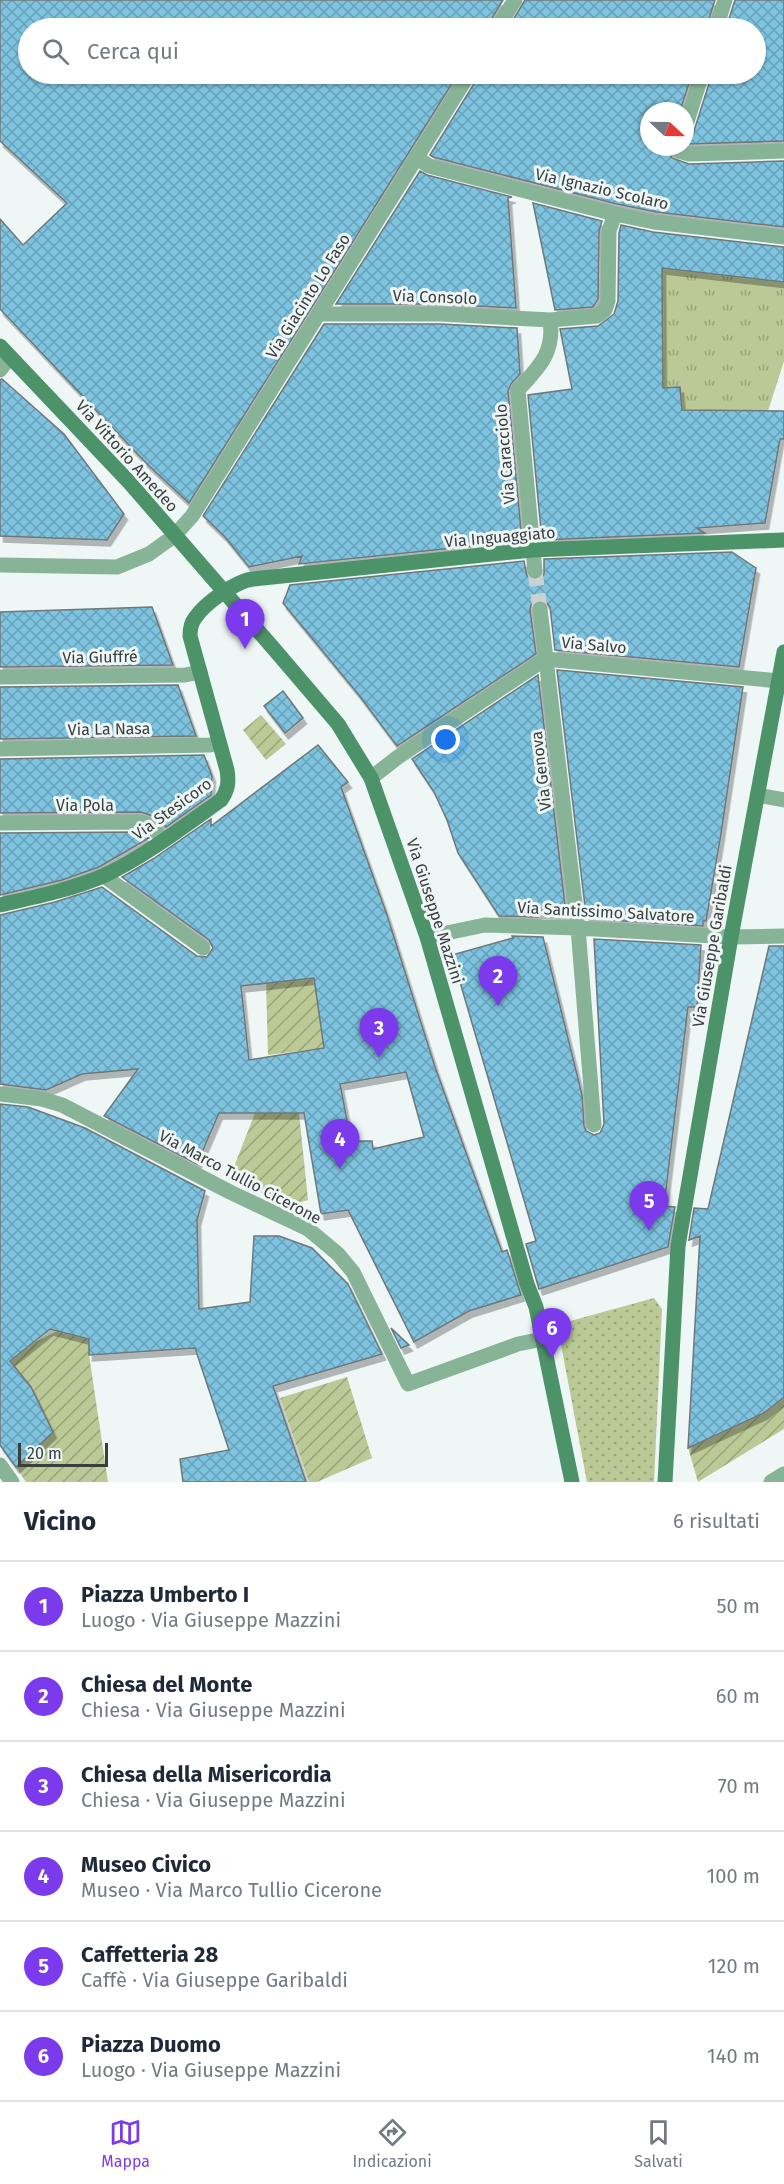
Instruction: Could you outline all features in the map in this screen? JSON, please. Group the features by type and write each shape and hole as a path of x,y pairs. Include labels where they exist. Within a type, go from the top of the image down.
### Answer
{"street":[{"path":"503,18 515,0"},
{"path":"719,18 725,0"},
{"name":"Via Giacinto Lo Faso","path":"0,565 117,567 148,554 174,536 192,516 463,84"},
{"path":"693,102 699,84"},
{"path":"694,154 784,151"},
{"name":"Via Ignazio Scolaro","path":"416,157 429,166 615,214 654,222 784,237"},
{"name":"Via Consolo","path":"320,314 441,314 550,320 597,316 605,310 608,301 609,231 615,214"},
{"name":"Via Caracciolo","path":"532,550 518,390 541,365 548,351 552,332 550,320"},
{"path":"0,370 5,352"},
{"name":"Via Vittorio Amedeo","path":"5,352 129,482 224,593"},
{"name":"Via Inguaggiato","path":"224,593 240,582 253,579 532,550 784,540"},
{"path":"532,550 535,571"},
{"name":"Via Stesicoro","path":"0,905 66,890 104,876 134,859 221,800 226,792 228,781 190,636 190,627 200,612 224,593"},
{"name":"Via Giuseppe Mazzini","path":"224,593 338,724 371,778 427,937 527,1284 536,1307 572,1482"},
{"name":"Via Genova","path":"540,609 578,928 594,1125"},
{"name":"Via Giuseppe Garibaldi","path":"665,1482 678,1246 731,937 784,652"},
{"name":"Via Salvo","path":"371,778 398,757 545,659 778,681"},
{"name":"Via Giuffré","path":"0,677 185,675 200,672"},
{"name":"Via La Nasa","path":"0,749 219,743"},
{"path":"758,795 784,800"},
{"name":"Via Pola","path":"0,823 141,822 151,826 163,839"},
{"path":"104,876 203,948"},
{"name":"Via Santissimo Salvatore","path":"427,937 485,925 731,937 784,936"},
{"name":"Via Marco Tullio Cicerone","path":"0,1094 42,1099 86,1117 308,1230 338,1254 353,1272 408,1384 518,1344 543,1338"},
{"path":"0,1465 12,1482"},
{"path":"771,1482 784,1474"}],"green space":[{"path":"662,268 784,282 784,361 768,411 682,410 679,387 645,389 662,348"},
{"path":"261,715 286,744 266,760 243,730"},
{"path":"314,978 324,1048 268,1055 266,983"},
{"path":"255,1113 299,1113 308,1200 288,1206 230,1177"},
{"path":"654,1298 662,1309 654,1482 587,1482 559,1334 563,1323"},
{"path":"57,1331 89,1332 89,1355 108,1482 26,1482 16,1467 53,1432 31,1387 10,1361 31,1344"},
{"path":"347,1377 372,1458 317,1482 309,1482 280,1398"},
{"path":"784,1397 784,1429 698,1482 688,1448 764,1413"}],"building":[{"path":"0,0 503,0 492,18 18,18 18,84 452,84 189,503 148,465 0,309 0,219 23,245 67,203 0,141"},
{"path":"525,0 715,0 709,18 514,18"},
{"path":"735,0 784,0 784,141 694,144 694,131 709,84 766,84 766,18 729,18"},
{"path":"474,84 689,84 683,102 640,102 640,156 671,156 689,164 784,161 784,227 656,212 430,155"},
{"path":"420,171 427,175 512,197 508,198 516,308 441,304 336,304"},
{"path":"533,203 602,221 599,231 598,299 593,307 555,310"},
{"path":"621,225 653,232 784,247 784,282 662,268 663,388 680,387 682,410 784,411 784,439 780,439 765,523 697,528 705,533 542,540 528,395 572,389 560,329 598,326 614,314 618,301"},
{"path":"324,324 441,324 517,328 520,374 508,391 522,541 299,564 302,556 249,567 224,536 203,516"},
{"path":"2,379 64,434 124,514 107,540 0,536 0,380"},
{"path":"732,552 756,568 739,667 555,650 550,607 544,600 538,599 531,605 530,610 536,654 397,746 358,694 283,603 290,585 524,561 527,576 535,581 541,579 544,574 544,559"},
{"path":"152,607 173,665 0,667 0,612"},
{"path":"557,670 743,687 720,840 706,921 703,921 703,926 594,919 593,915 586,915"},
{"path":"538,675 566,914 537,912 538,917 499,916 458,853 447,820 434,792 412,759"},
{"path":"178,685 196,736 0,739 0,687"},
{"path":"283,691 303,718 285,733 264,706"},
{"path":"318,745 348,782 341,787 387,915 435,1067 502,1252 507,1250 521,1295 469,1311 414,1342 348,1210 321,1214 304,1113 219,1113 197,1164 104,1116 138,1069 82,1074 46,1090 0,1084 0,915 55,902 102,887 197,956 207,957 213,948 209,940 122,877 153,859 211,819 211,826","holes":["314,978 324,1048 249,1060 241,986","406,1072 424,1137 373,1149 372,1141 351,1141 340,1084"]},
{"path":"204,755 212,776 211,795 166,827 155,817 141,812 0,813 0,759"},
{"path":"139,832 149,838 99,867 62,880 0,895 0,833"},
{"path":"512,936 543,937 582,1095 584,1126 586,1131 594,1135 600,1133 604,1124 594,939 701,945 697,1007 688,1007 664,1206 675,1207 668,1247 539,1289 526,1244 536,1241 452,955 513,938"},
{"path":"769,946 784,946 784,1397 764,1413 688,1448 700,1236 689,1240 694,1208 708,1209"},
{"path":"0,1104 28,1107 85,1128 205,1191 197,1220 199,1309 250,1302 254,1236 279,1236 312,1248 348,1284 382,1354 273,1386 306,1482 183,1482 180,1459 229,1450 195,1348 89,1355 89,1339 50,1329 10,1361 31,1387 53,1432 16,1467 0,1445"},
{"path":"391,1328 409,1345 401,1348"}],"tunnel":[{"path":"535,571 540,609"}],"place":[{"name":"Piazza Umberto I","path":"245,649"},
{"name":"Chiesa del Monte","path":"498,1006"},
{"name":"Chiesa della Misericordia","path":"379,1058"},
{"name":"Museo Civico","path":"340,1169"},
{"name":"Caffetteria 28","path":"649,1231"},
{"name":"Piazza Duomo","path":"552,1358"}]}
